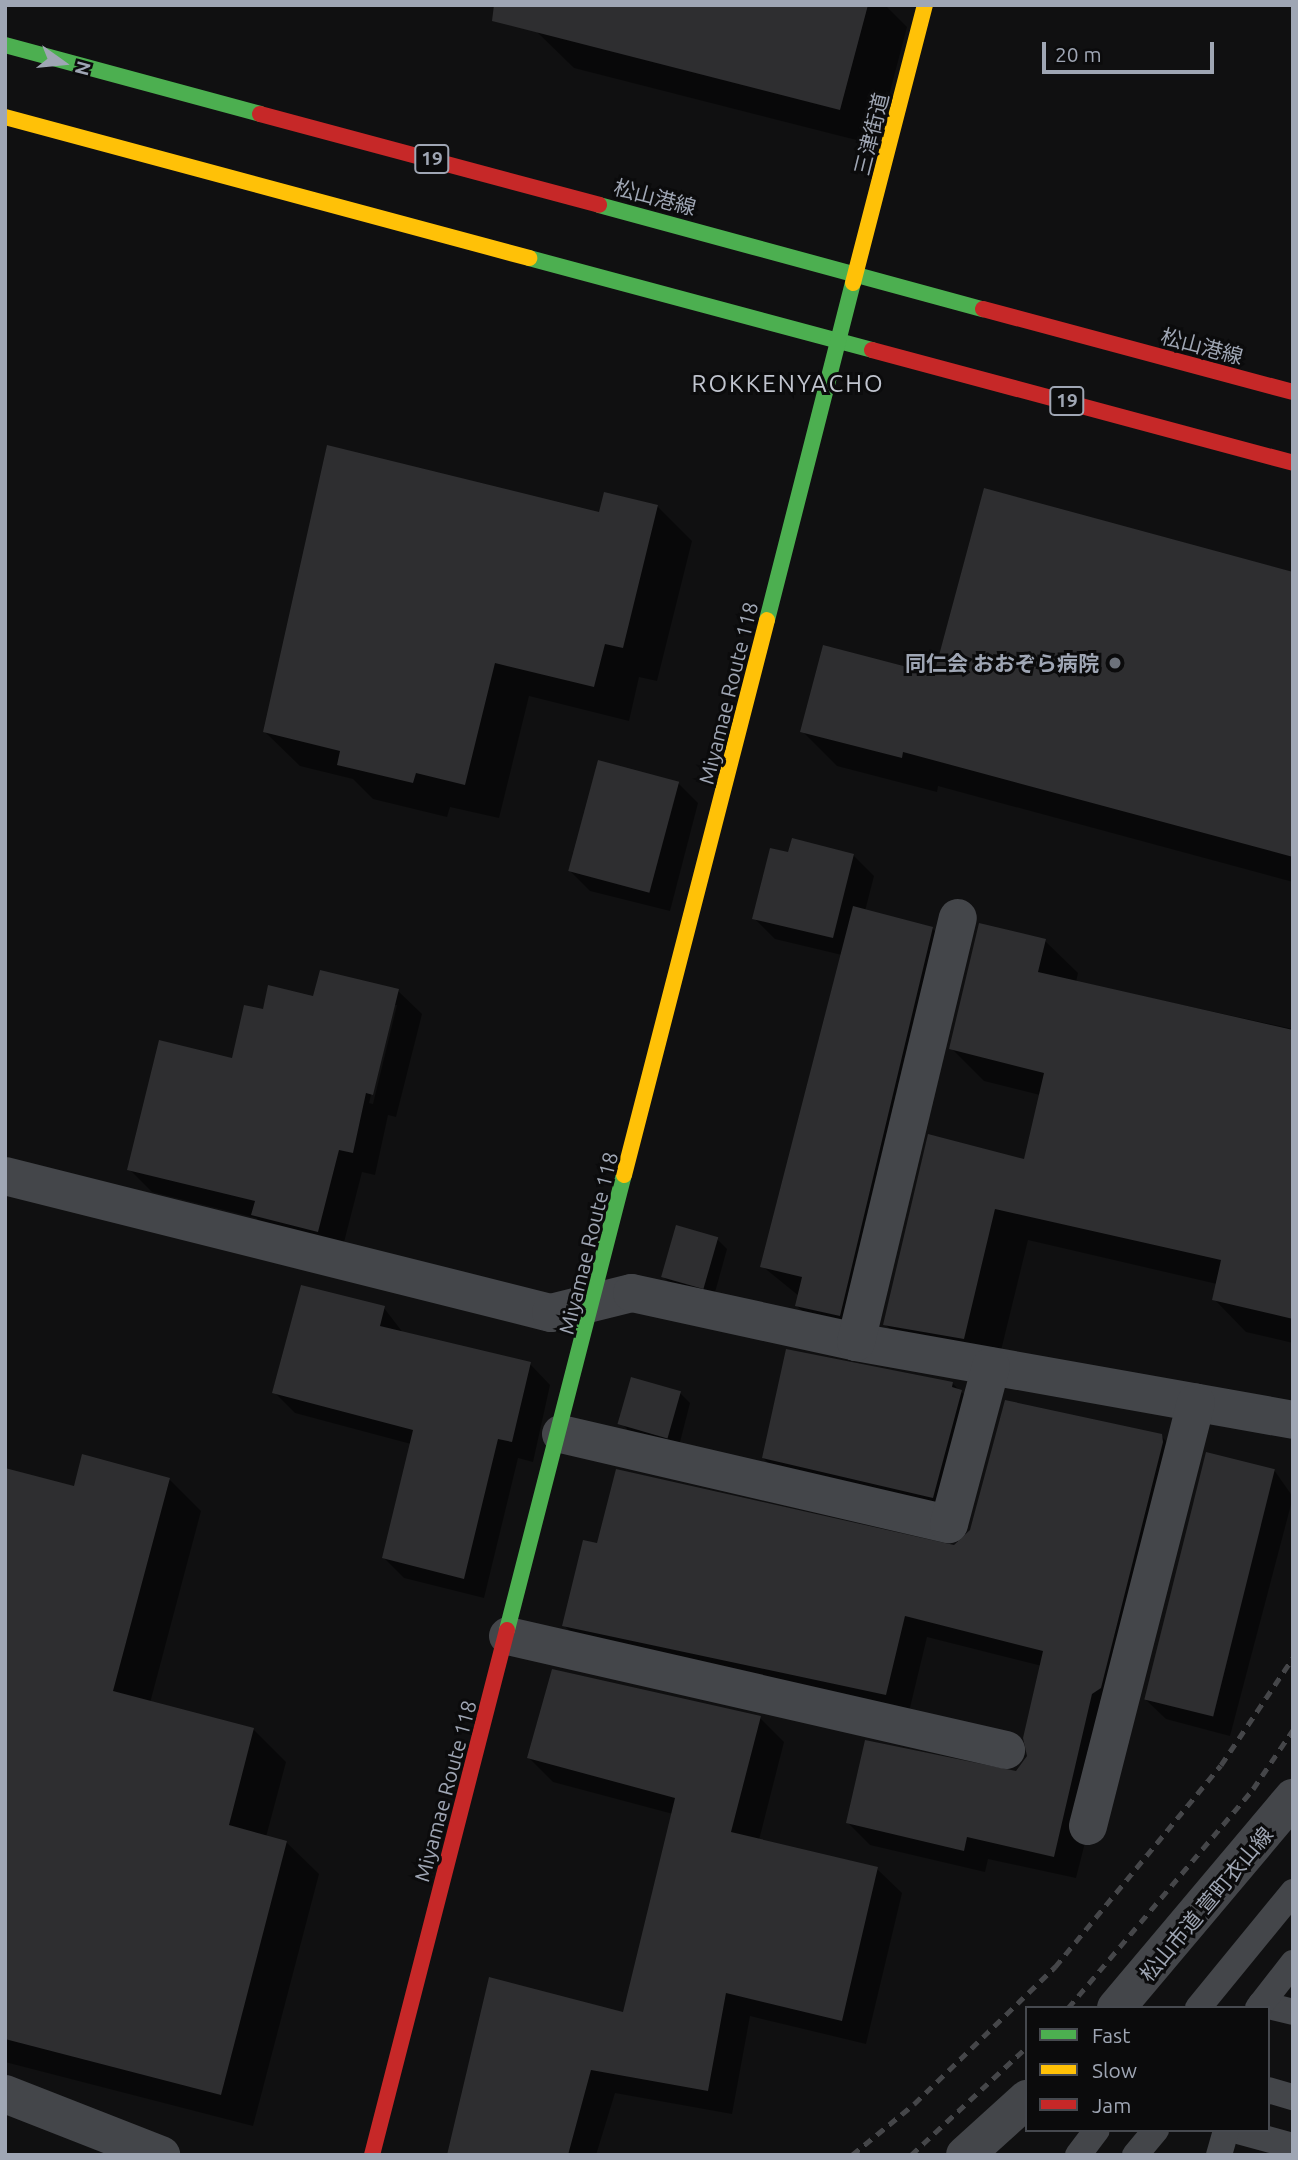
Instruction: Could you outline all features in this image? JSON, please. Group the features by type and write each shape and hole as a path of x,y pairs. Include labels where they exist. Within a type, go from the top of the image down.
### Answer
{"main road":[{"name":"三津街道","path":"840,340 925,5"},
{"name":"松山港線","path":"5,45 1293,392"},
{"name":"19","path":"5,117 1293,463"},
{"name":"Miyamae Route 118","path":"372,2155 595,1303 840,340"}],"street":[{"path":"856,1342 958,918"},
{"path":"5,1176 551,1313 632,1293 856,1342 1293,1420"},
{"path":"561,1434 948,1524 991,1366"},
{"path":"1087,1826 1196,1403"},
{"path":"508,1636 1006,1750"},
{"name":"松山市道 萱町衣山線","path":"1118,2006 1293,1798"},
{"path":"5,2094 161,2155"},
{"path":"966,2154 1025,2101"}],"lane":[{"path":"1200,2006 1293,1892"},
{"path":"1260,2006 1293,1963"},
{"path":"1270,2008 1293,2012"},
{"path":"1078,2155 1095,2132"},
{"path":"1135,2155 1154,2132"},
{"path":"1219,2155 1225,2132"},
{"path":"1238,2132 1258,2141 1293,2146"}],"building":[{"path":"494,5 868,5 840,110 492,21"},
{"path":"327,445 599,512 604,492 658,505 623,648 605,644 594,687 495,663 465,785 416,773 413,783 337,765 340,751 263,732"},
{"name":"同仁会 おおぞら病院","path":"984,488 1293,572 1293,857 903,752 902,758 800,732 823,645 934,674"},
{"path":"598,760 679,782 649,893 568,871"},
{"path":"792,838 854,854 833,938 752,919 770,848 788,852"},
{"path":"853,906 933,927 840,1316 795,1306 802,1277 760,1267"},
{"path":"979,923 1046,939 1038,972 1293,1030 1293,1319 1212,1300 1221,1260 995,1209 964,1339 883,1325 928,1134 1024,1159 1044,1073 949,1049"},
{"path":"320,970 399,989 373,1095 366,1093 353,1153 339,1150 318,1232 251,1215 255,1201 127,1170 159,1040 232,1058 244,1005 263,1009 268,985 313,996"},
{"path":"676,1225 718,1237 703,1289 661,1277"},
{"path":"301,1285 385,1306 380,1326 531,1362 512,1442 498,1439 464,1579 382,1558 413,1430 272,1393"},
{"path":"786,1349 953,1382 952,1387 962,1390 933,1498 762,1458"},
{"path":"631,1377 681,1391 667,1438 617,1424"},
{"path":"1005,1400 1162,1434 1163,1442 1101,1688 1092,1694 1054,1857 967,1837 964,1851 846,1823 865,1740 1016,1771 1027,1756 1023,1738 1043,1651 905,1616 886,1695 562,1626 583,1540 597,1543 616,1469 954,1545 970,1530"},
{"path":"1206,1452 1275,1469 1213,1717 1144,1699"},
{"path":"82,1454 170,1478 113,1691 254,1728 229,1825 287,1841 221,2095 5,2039 5,1468 74,1486"},
{"path":"552,1669 761,1716 731,1832 878,1867 842,2021 726,1993 708,2091 591,2070 568,2155 447,2155 489,1977 623,2012 675,1798 527,1758"}],"railway":[{"path":"852,2155 914,2104 1055,1967 1221,1765 1293,1658"},
{"path":"1070,2006 1253,1789 1293,1730"},
{"path":"911,2155 1025,2049"}],"traffic: fast":[{"path":"5,45 260,114"},
{"path":"599,205 983,309"},
{"path":"529,258 872,350"},
{"path":"767,620 853,283"},
{"path":"507,1630 624,1175"}],"traffic: slow":[{"path":"853,283 925,5"},
{"path":"5,117 529,258"},
{"path":"624,1175 767,620"}],"traffic: jam":[{"path":"260,114 599,205"},
{"path":"983,309 1293,392"},
{"path":"872,350 1293,463"},
{"path":"372,2155 507,1630"}],"place":[{"name":"同仁会 おおぞら病院","path":"1115,663"}],"district":[{"name":"ROKKENYACHO","path":"788,384"}]}
